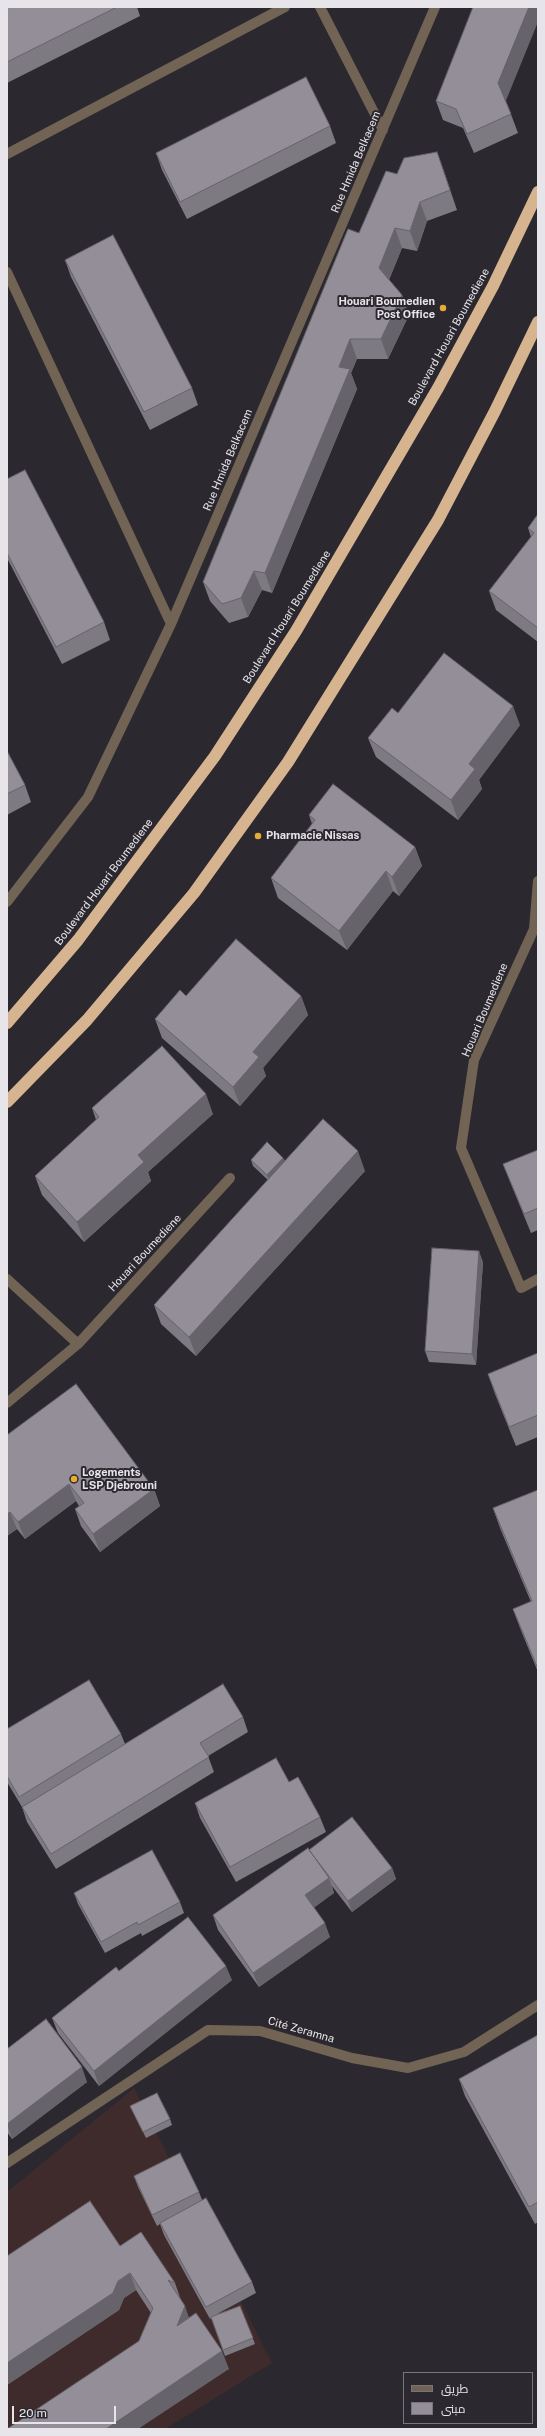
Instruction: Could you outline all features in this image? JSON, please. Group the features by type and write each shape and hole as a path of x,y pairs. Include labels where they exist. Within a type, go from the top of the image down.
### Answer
{"highway":[{"name":"Boulevard Houari Boumediene","path":"7,1022 78,940 215,756 292,637 438,388 493,286 538,192"},
{"path":"7,1102 87,1020 194,893 288,762 438,520 495,411 538,322"}],"street":[{"path":"7,154 285,7"},
{"path":"320,7 383,130"},
{"name":"Rue Hmida Belkacem","path":"7,902 88,797 171,624 435,7"},
{"path":"7,272 171,624"},
{"name":"Houari Boumediene","path":"538,881 534,929 474,1060 461,1148 520,1288 538,1279"},
{"name":"Houari Boumediene","path":"7,1403 78,1344 230,1178"},
{"path":"7,1279 78,1344"},
{"name":"Cité Zeramna","path":"7,2163 208,2030 260,2031 352,2058 408,2068 464,2052 538,2005"}],"shaded area":[{"path":"134,2088 272,2363 165,2429 7,2429 7,2192"}],"building":[{"path":"7,7 117,7 7,62"},
{"path":"473,7 529,7 498,83 511,114 467,134 456,109 436,101"},
{"path":"306,77 330,126 180,202 156,153"},
{"path":"437,152 450,190 420,202 410,231 395,228 379,268 402,295 381,339 350,339 339,367 350,369 265,573 254,571 241,598 222,604 203,582 348,229 359,233 386,171 397,174 404,158"},
{"path":"113,235 192,388 144,412 65,260"},
{"path":"25,470 104,622 56,647 7,553 7,479"},
{"path":"538,514 538,628 489,591 534,533 528,528"},
{"path":"444,653 513,706 469,764 475,769 451,800 368,738 392,708 398,713"},
{"path":"7,751 25,785 7,794"},
{"path":"333,784 415,847 392,877 386,871 339,931 271,878 315,820 309,815"},
{"path":"236,939 301,996 253,1052 259,1057 233,1087 155,1019 180,990 186,996"},
{"path":"162,1046 206,1094 138,1155 144,1162 77,1222 35,1176 99,1117 92,1108"},
{"path":"323,1119 358,1151 189,1337 154,1305"},
{"path":"267,1142 283,1158 267,1175 251,1160"},
{"path":"538,1150 538,1208 524,1214 503,1164"},
{"path":"432,1248 479,1251 472,1354 425,1351"},
{"path":"538,1353 538,1415 509,1427 488,1374"},
{"name":"Logements LSP Djebrouni","path":"76,1384 154,1489 93,1534 75,1509 84,1503 69,1484 18,1522 10,1512 7,1514 7,1435"},
{"path":"538,1490 538,1669 513,1609 532,1601 493,1508"},
{"path":"89,1680 121,1734 19,1797 7,1776 7,1729"},
{"path":"223,1684 243,1717 200,1743 209,1757 51,1854 22,1807"},
{"path":"276,1758 289,1782 298,1777 320,1817 230,1867 195,1803"},
{"path":"352,1817 392,1868 348,1901 309,1850"},
{"path":"308,1848 329,1878 305,1895 325,1923 253,1973 213,1915"},
{"path":"152,1850 180,1902 138,1925 137,1922 101,1942 74,1893"},
{"path":"188,1917 226,1966 94,2071 52,2018 116,1967 119,1971"},
{"path":"46,2019 82,2067 7,2124 7,2049"},
{"path":"538,2035 538,2202 529,2207 459,2079"},
{"path":"157,2093 170,2119 143,2132 130,2106"},
{"path":"180,2153 199,2192 152,2215 134,2176"},
{"path":"206,2198 252,2282 206,2307 160,2223"},
{"path":"90,2201 120,2246 141,2232 175,2283 168,2280 185,2306 177,2326 196,2313 222,2351 106,2429 7,2429 139,2341 153,2308 130,2273 118,2281 113,2293 7,2363 7,2256"},
{"path":"240,2306 253,2338 223,2350 211,2317"}],"place":[{"name":"Houari Boumedien Post Office","path":"443,308"},
{"name":"Pharmacie Nissas","path":"258,836"},
{"name":"Logements LSP Djebrouni","path":"74,1479"}]}
